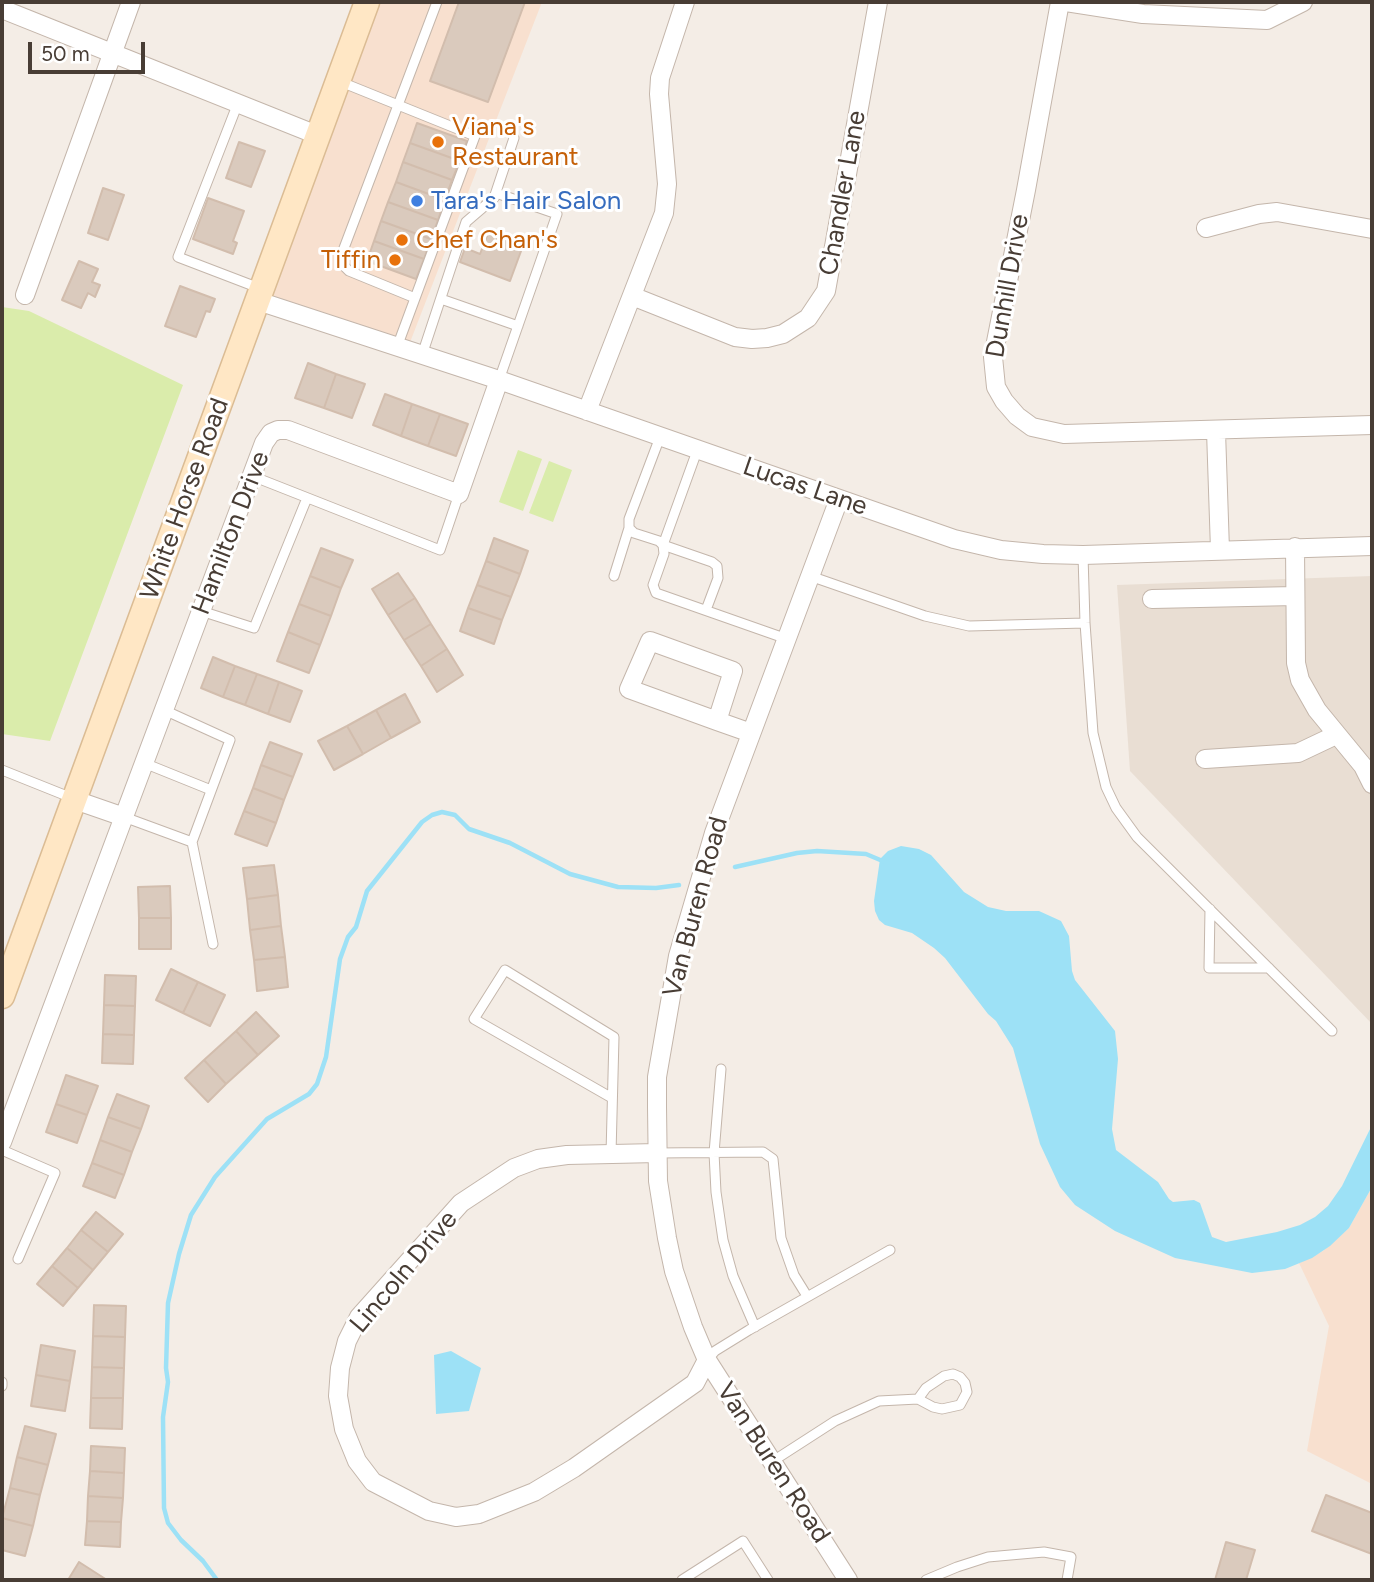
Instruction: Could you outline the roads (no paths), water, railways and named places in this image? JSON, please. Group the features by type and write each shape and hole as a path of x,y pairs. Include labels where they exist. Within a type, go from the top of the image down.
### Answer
{"main road":[{"name":"White Horse Road","path":"2,996 72,799 367,2"}],"street":[{"path":"25,295 131,2"},
{"path":"587,411 664,214 667,184 660,78 685,2"},
{"name":"Chandler Lane","path":"632,296 735,337 752,339 783,334 808,318 826,291 878,2"},
{"name":"Dunhill Drive","path":"1060,2 1026,190 995,339 993,357 996,387 1004,401 1017,416 1032,427 1064,434 1372,425"},
{"path":"1066,2 1143,14 1267,20 1303,2"},
{"path":"2,9 317,135"},
{"path":"1206,228 1277,212 1372,229"},
{"name":"Lucas Lane","path":"259,295 697,451 954,539 989,547 1043,554 1083,555 1372,546"},
{"path":"459,494 499,380"},
{"name":"Hamilton Drive","path":"2,1142 264,443 271,433 288,430 459,494"},
{"path":"1216,431 1220,550"},
{"name":"Van Buren Road","path":"839,499 714,833 678,956 657,1077 657,1153 658,1181 674,1271 707,1360 848,1580"},
{"path":"1295,547 1296,663 1300,680 1317,710 1363,766 1372,784"},
{"path":"1152,599 1294,596"},
{"path":"717,721 733,671 650,641 629,689 717,721 751,733"},
{"path":"1205,759 1298,753 1336,735"},
{"path":"72,799 124,817"},
{"name":"Lincoln Drive","path":"657,1153 549,1158 514,1168 461,1203 359,1317 347,1341 340,1368 338,1396 345,1429 357,1461 373,1482 429,1511 456,1517 479,1514 534,1492 575,1468 695,1383 707,1360"}],"lane":[{"path":"415,298 349,271 342,260 437,2"},
{"path":"338,80 475,136 397,346"},
{"path":"238,102 178,257 259,295"},
{"path":"422,355 466,222 494,198 514,138"},
{"path":"496,193 557,214 499,380"},
{"path":"441,299 518,326"},
{"path":"614,576 629,528 629,519 660,437"},
{"path":"697,451 663,545 664,554 653,585 656,593 787,639"},
{"path":"252,477 439,550 459,494"},
{"path":"201,611 254,628 307,498"},
{"path":"629,528 634,533 717,566 718,578 706,610"},
{"path":"1083,555 1093,733 1106,787 1116,808 1137,837 1332,1031"},
{"path":"810,576 925,616 969,626 1085,623"},
{"path":"164,710 230,740 192,842 213,944"},
{"path":"144,764 211,790"},
{"path":"2,770 72,799"},
{"path":"124,817 192,842"},
{"path":"1209,909 1209,968 1269,968"},
{"path":"611,1154 614,1037 505,970 474,1019 612,1098"},
{"path":"721,1069 714,1153 716,1192 723,1240 733,1276 755,1327"},
{"path":"2,1150 55,1173 18,1259"},
{"path":"657,1153 763,1152 773,1159 781,1238 794,1275 807,1296"},
{"path":"707,1360 715,1351 890,1250"},
{"path":"773,1461 835,1422 879,1401 918,1399 933,1407 950,1409 960,1405 967,1392 965,1383 953,1374 944,1376 926,1388 918,1399"},
{"path":"682,1580 743,1541 768,1580"},
{"path":"926,1580 988,1557 1044,1552 1071,1557 1067,1580"}],"water":[{"path":"901,846 919,849 931,855 964,892 988,907 1006,911 1039,911 1061,921 1069,936 1075,980 1115,1031 1118,1059 1112,1129 1116,1150 1158,1182 1173,1202 1194,1200 1200,1203 1212,1237 1226,1242 1277,1232 1315,1217 1328,1206 1342,1186 1372,1125 1372,1187 1349,1228 1312,1258 1285,1269 1252,1273 1175,1258 1115,1231 1075,1205 1060,1187 1040,1144 1013,1048 996,1021 934,948 912,933 885,925 879,920 874,901 880,859 888,851"},
{"path":"451,1351 481,1368 469,1411 436,1414 434,1355"}],"waterway":[{"path":"217,1580 168,1523 164,1508 163,1417 168,1382 168,1303 191,1215 215,1177 267,1119 309,1094 317,1084 326,1057 340,959 348,937 356,927 367,891 422,822 442,812 455,815 469,829 510,843 570,874 618,887 656,888 679,885"},
{"path":"735,867 817,851 866,854 885,862"}],"place":[{"name":"Viana's Restaurant","path":"438,142"},
{"name":"Tara's Hair Salon","path":"417,201"},
{"name":"Chef Chan's","path":"402,240"},
{"name":"Tiffin","path":"395,260"}]}
